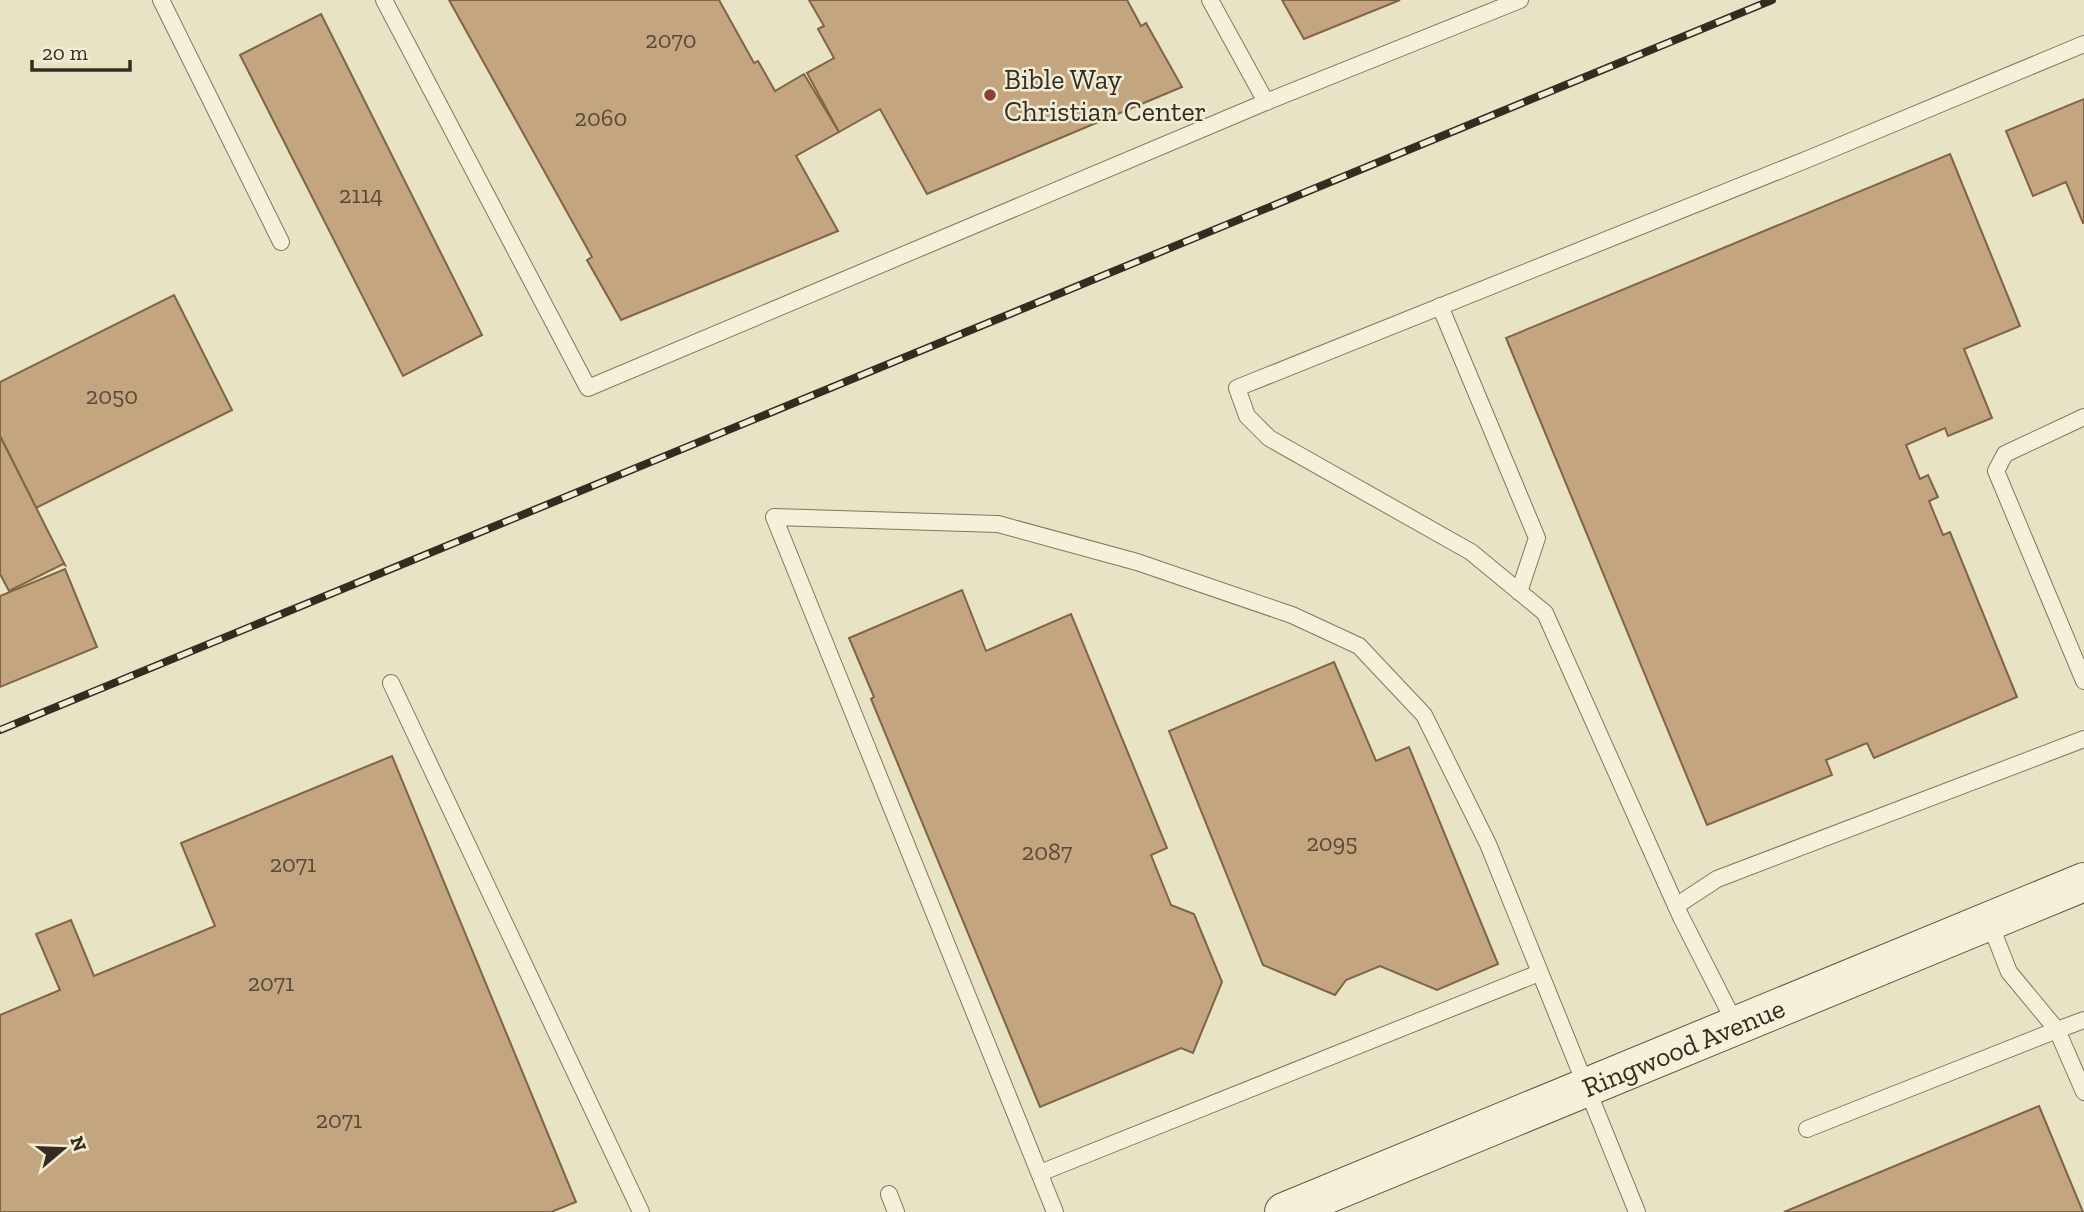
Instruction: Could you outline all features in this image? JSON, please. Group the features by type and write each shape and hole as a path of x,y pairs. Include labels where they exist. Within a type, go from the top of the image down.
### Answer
{"street":[{"name":"Ringwood Avenue","path":"1297,1210 1588,1086 2084,882"}],"lane":[{"path":"160,0 281,242"},
{"path":"384,0 588,388 1266,102 1520,0"},
{"path":"1210,0 1266,102"},
{"path":"1736,1025 1676,906 1545,613 1471,552 1269,438 1247,416 1237,388 1813,157 2084,44"},
{"path":"1440,306 1537,538 1519,592"},
{"path":"2084,417 2005,454 1996,471 2084,681"},
{"path":"1055,1212 774,517 998,524 1150,566 1292,615 1359,646 1424,715 1488,844 1637,1212"},
{"path":"391,683 641,1212"},
{"path":"1676,906 1717,878 2084,739"},
{"path":"1989,921 2009,972 2057,1030 2084,1092"},
{"path":"1040,1173 1539,972"},
{"path":"1807,1129 2084,1020"},
{"path":"889,1194 896,1212"}],"building":[{"path":"449,0 719,0 754,63 758,61 775,91 804,74 839,132 796,156 838,231 621,320 587,260 592,257"},
{"name":"Bible Way Christian Center","path":"809,0 1127,0 1141,26 1146,23 1182,87 927,194 880,109 839,132 807,73 834,58 818,29 824,26"},
{"path":"1282,0 1400,0 1304,39"},
{"path":"321,14 482,335 403,376 240,55"},
{"path":"2084,99 2083,223 2066,182 2033,196 2006,131"},
{"path":"1950,154 2020,326 1964,349 1992,418 1948,436 1945,428 1906,445 1920,479 1928,475 1938,497 1929,501 1943,535 1950,532 2017,697 1874,758 1867,743 1826,760 1832,775 1707,825 1506,338"},
{"path":"174,295 232,410 36,508 0,436 0,382"},
{"path":"0,436 65,565 9,591 0,574"},
{"path":"65,569 97,647 0,687 0,596"},
{"path":"962,590 986,651 1071,614 1167,848 1151,855 1171,905 1194,914 1222,982 1193,1053 1181,1048 1040,1107 871,699 874,697 849,638"},
{"path":"1334,662 1376,761 1409,747 1498,964 1437,990 1380,966 1346,980 1335,995 1263,965 1169,731"},
{"path":"392,756 576,1202 551,1212 0,1212 0,1015 60,990 36,934 71,920 94,976 215,926 181,843"},
{"path":"2039,1106 2083,1212 1784,1212"}],"railway":[{"path":"0,730 1772,0"}],"place":[{"name":"Bible Way Christian Center","path":"990,95"}]}
